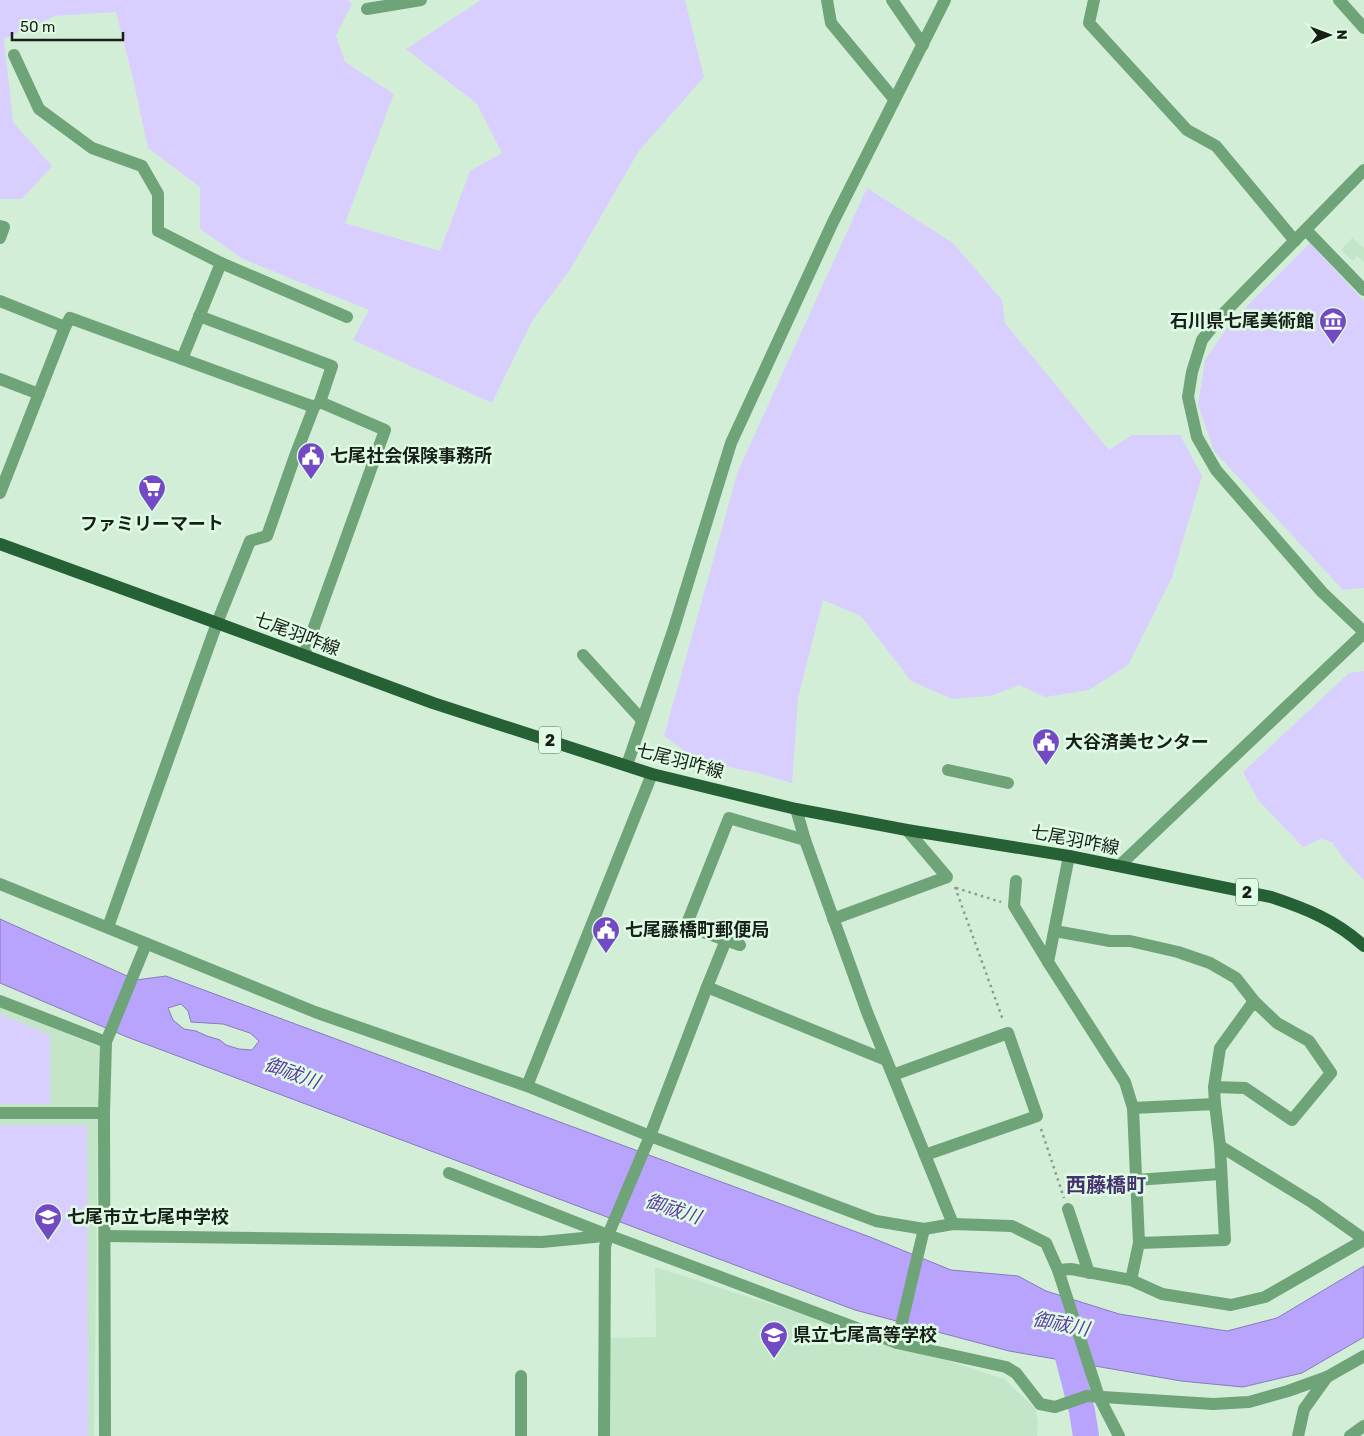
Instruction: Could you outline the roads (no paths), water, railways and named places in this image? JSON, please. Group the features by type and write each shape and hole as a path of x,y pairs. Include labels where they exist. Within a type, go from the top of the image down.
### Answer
{"main road":[{"name":"七尾羽咋線","path":"0,544 432,704 652,774 796,810 1069,856 1271,897 1299,906 1329,920 1364,946"}],"street":[{"path":"367,9 420,0"},
{"path":"827,0 831,23 894,99"},
{"path":"892,0 923,45"},
{"path":"627,765 673,632 731,443 833,222 945,0"},
{"path":"1094,0 1089,23 1187,130 1216,146 1296,241"},
{"path":"1339,0 1364,28"},
{"path":"14,54 39,109 92,148 142,166 158,194 158,231 221,263 347,317"},
{"path":"1119,866 1364,632 1322,592 1216,470 1197,437 1188,398 1192,372 1202,340 1220,317 1364,170"},
{"path":"0,226 4,227 0,238"},
{"path":"1306,230 1361,283"},
{"path":"182,359 221,263"},
{"path":"0,301 65,327"},
{"path":"108,927 217,623 250,541 267,536 294,456 332,366 199,316"},
{"path":"0,493 70,318 385,430 304,655"},
{"path":"0,379 39,394"},
{"path":"583,655 642,720"},
{"path":"948,770 1008,783"},
{"path":"528,1086 652,774"},
{"path":"796,810 867,1012 953,1224"},
{"path":"740,945 686,926 728,818 805,840"},
{"path":"833,918 947,877 908,830"},
{"path":"1048,962 1069,856"},
{"path":"1016,881 1014,906 1125,1082 1133,1108 1139,1243 1131,1280"},
{"path":"0,884 314,1012 528,1086 650,1136 876,1221 924,1228 953,1224 1012,1226 1046,1243 1058,1270 1093,1397 1119,1436"},
{"path":"1055,931 1110,941 1130,941 1178,952 1210,963 1236,978 1254,1001 1277,1023 1309,1041 1331,1073 1292,1120 1245,1088 1214,1087"},
{"path":"604,1436 605,1246 726,940"},
{"path":"105,1436 104,1113 106,1042 146,944"},
{"path":"707,987 886,1060"},
{"path":"0,1001 106,1042"},
{"path":"1139,1243 1225,1240 1220,1146 1214,1087 1220,1048 1254,1001"},
{"path":"893,1075 1008,1032 1037,1116 925,1155"},
{"path":"1133,1108 1215,1104"},
{"path":"0,1113 104,1113"},
{"path":"1058,1270 1070,1269 1131,1280 1162,1294 1231,1305 1265,1297 1364,1240 1313,1203 1220,1146"},
{"path":"449,1173 608,1235 897,1343 1006,1367 1016,1372 1040,1404 1056,1407 1093,1397 1214,1404 1249,1402 1288,1392 1327,1377 1364,1356"},
{"path":"1136,1180 1220,1174"},
{"path":"1068,1209 1089,1273"},
{"path":"897,1343 924,1228"},
{"path":"105,1236 542,1242 608,1235"},
{"path":"520,1376 521,1436"},
{"path":"1298,1436 1304,1410 1327,1377"},
{"path":"1350,1436 1364,1426"}],"water":[{"path":"0,919 136,980 166,976 870,1237 951,1270 1018,1276 1046,1291 1119,1314 1227,1331 1277,1318 1364,1266 1364,1337 1302,1373 1243,1387 1181,1381 1009,1351 855,1310 127,1037 0,983","holes":["181,1004 188,1011 191,1022 223,1024 250,1033 259,1041 252,1050 239,1049 196,1031 184,1029 173,1020 168,1008","352,1093 408,1108 429,1118 429,1122 395,1119 353,1107 343,1095"]}],"waterway":[{"name":"御祓川","path":"314,1081 458,1135"},
{"path":"1060,1326 1082,1411 1086,1436"}],"place":[{"name":"石川県七尾美術館","path":"1333,345"},
{"name":"七尾社会保険事務所","path":"311,480"},
{"name":"ファミリーマート","path":"152,512"},
{"name":"大谷済美センター","path":"1046,766"},
{"name":"七尾藤橋町郵便局","path":"606,954"},
{"name":"七尾市立七尾中学校","path":"48,1241"},
{"name":"県立七尾高等学校","path":"774,1359"}],"district":[{"name":"西藤橋町","path":"1106,1185"}]}
